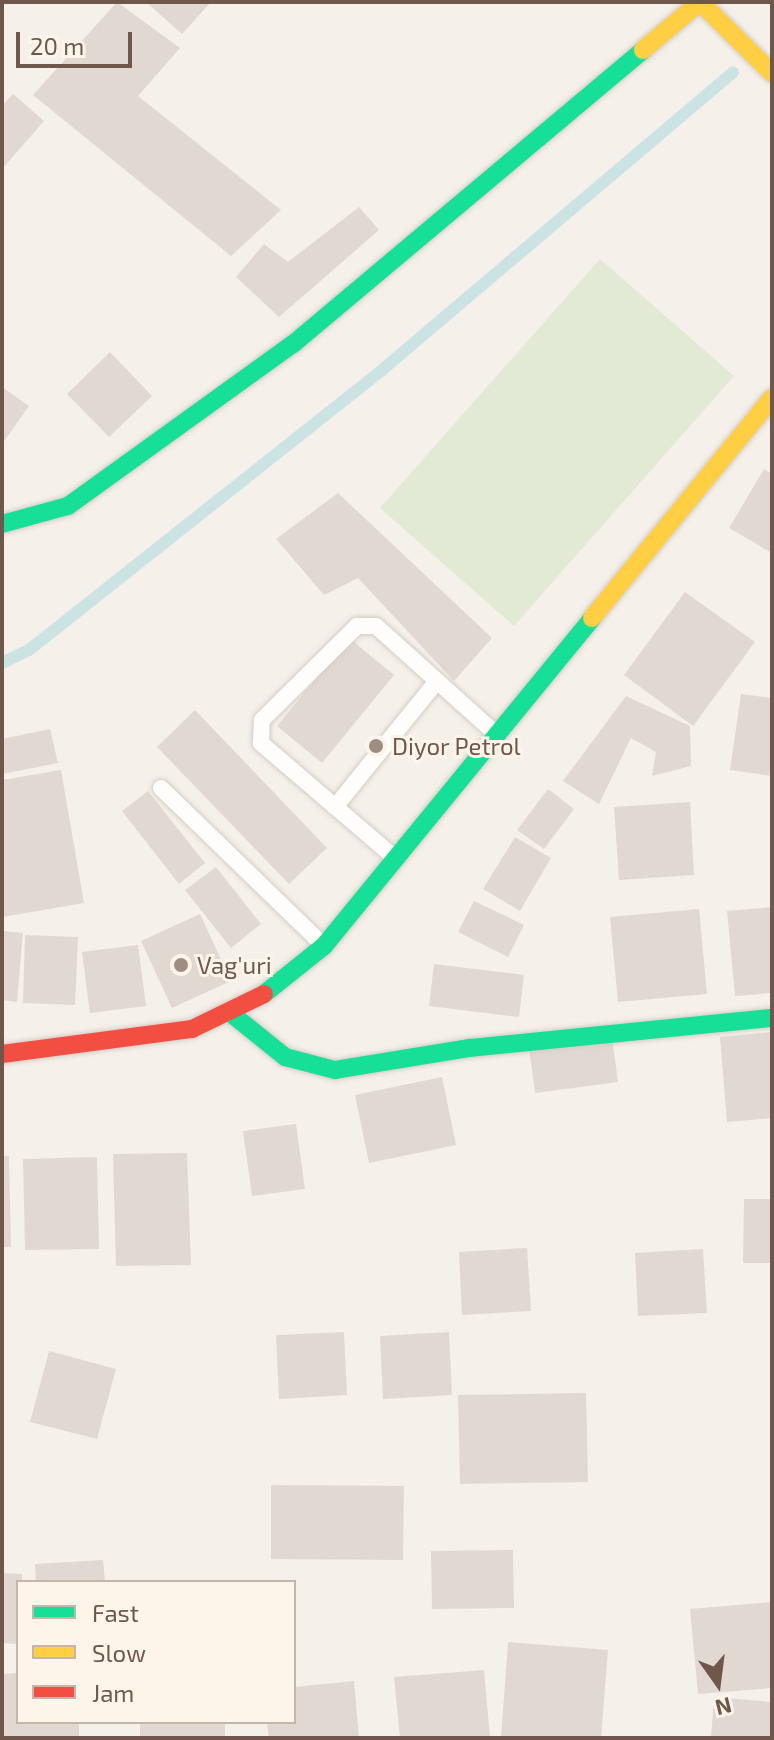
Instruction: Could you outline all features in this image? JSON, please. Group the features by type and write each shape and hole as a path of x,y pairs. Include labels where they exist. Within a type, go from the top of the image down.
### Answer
{"street":[{"path":"2,524 77,500 293,344 700,2 772,73"},
{"path":"2,1054 150,1038 233,1015 324,946 772,398"},
{"path":"233,1015 285,1057 335,1070 470,1048 772,1018"}],"lane":[{"path":"396,859 261,743 262,720 357,626 376,626 497,735"},
{"path":"335,807 437,681"},
{"path":"161,788 324,946"}],"green space":[{"path":"600,259 734,376 514,626 380,508"}],"building":[{"path":"117,2 180,48 138,96 281,210 231,256 33,95"},
{"path":"146,2 211,2 182,34"},
{"path":"13,94 44,121 2,169 2,106"},
{"path":"359,207 379,230 279,317 236,277 264,244 288,262"},
{"path":"110,352 152,396 109,437 67,394"},
{"path":"2,387 29,406 2,444"},
{"path":"764,469 772,474 772,553 729,528"},
{"path":"338,493 492,638 454,681 358,578 324,595 276,539"},
{"path":"685,592 755,642 693,726 624,675"},
{"path":"349,638 394,675 322,763 277,726"},
{"path":"741,694 772,698 772,776 730,770"},
{"path":"626,696 690,726 691,766 652,776 656,752 631,738 599,804 563,781"},
{"path":"195,710 327,848 289,884 157,747"},
{"path":"50,729 58,763 2,774 2,739"},
{"path":"61,770 84,903 2,917 2,780"},
{"path":"548,789 574,809 544,849 517,830"},
{"path":"148,791 205,863 179,884 122,811"},
{"path":"690,802 694,875 619,880 614,807"},
{"path":"515,837 551,858 520,911 483,889"},
{"path":"216,867 261,924 231,948 185,890"},
{"path":"474,901 524,925 508,957 458,932"},
{"path":"772,907 772,993 735,996 727,911"},
{"path":"699,909 707,994 618,1002 610,917"},
{"path":"200,914 231,981 172,1008 141,941"},
{"path":"2,931 23,933 17,1002 2,1000"},
{"path":"25,935 78,937 75,1005 23,1003"},
{"path":"138,945 146,1006 90,1013 82,952"},
{"path":"434,964 524,975 519,1017 429,1006"},
{"path":"772,1032 772,1118 727,1122 720,1037"},
{"path":"612,1037 618,1082 535,1093 529,1047"},
{"path":"442,1077 456,1145 369,1163 355,1095"},
{"path":"296,1124 305,1189 252,1196 243,1131"},
{"path":"187,1153 191,1265 116,1266 113,1154"},
{"path":"2,1156 9,1156 11,1247 2,1247"},
{"path":"97,1157 99,1249 25,1250 23,1159"},
{"path":"744,1199 772,1199 772,1263 743,1263"},
{"path":"527,1248 531,1311 462,1315 459,1252"},
{"path":"703,1249 707,1313 638,1316 635,1253"},
{"path":"344,1332 347,1395 279,1399 276,1335"},
{"path":"449,1332 452,1395 383,1399 380,1336"},
{"path":"49,1351 116,1369 97,1439 30,1422"},
{"path":"586,1393 588,1482 460,1484 458,1395"},
{"path":"271,1485 404,1486 403,1560 271,1559"},
{"path":"513,1550 514,1608 432,1609 431,1551"},
{"path":"103,1560 105,1580 36,1580 35,1564"},
{"path":"2,1573 22,1574 22,1580 16,1580 16,1644 2,1643"},
{"path":"772,1602 772,1688 698,1694 690,1609"},
{"path":"508,1642 608,1650 601,1738 501,1738"},
{"path":"484,1670 490,1738 400,1738 394,1677"},
{"path":"16,1673 16,1724 79,1724 79,1738 2,1738 2,1674"},
{"path":"354,1681 359,1738 269,1738 267,1724 296,1724 296,1687"},
{"path":"714,1697 772,1702 772,1738 711,1738"},
{"path":"140,1724 225,1724 225,1738 140,1738"}],"waterway":[{"path":"2,663 29,650 382,370 733,72"}],"traffic: fast":[{"path":"2,524 68,506 293,344 643,50"},
{"path":"264,994 324,946 592,618"},
{"path":"233,1015 285,1057 335,1070 470,1048 772,1018"}],"traffic: slow":[{"path":"643,50 700,2 772,73"},
{"path":"592,618 772,398"}],"traffic: jam":[{"path":"2,1054 192,1029 264,994"}],"place":[{"name":"Diyor Petrol","path":"376,746"},
{"name":"Vag'uri","path":"181,965"}]}
